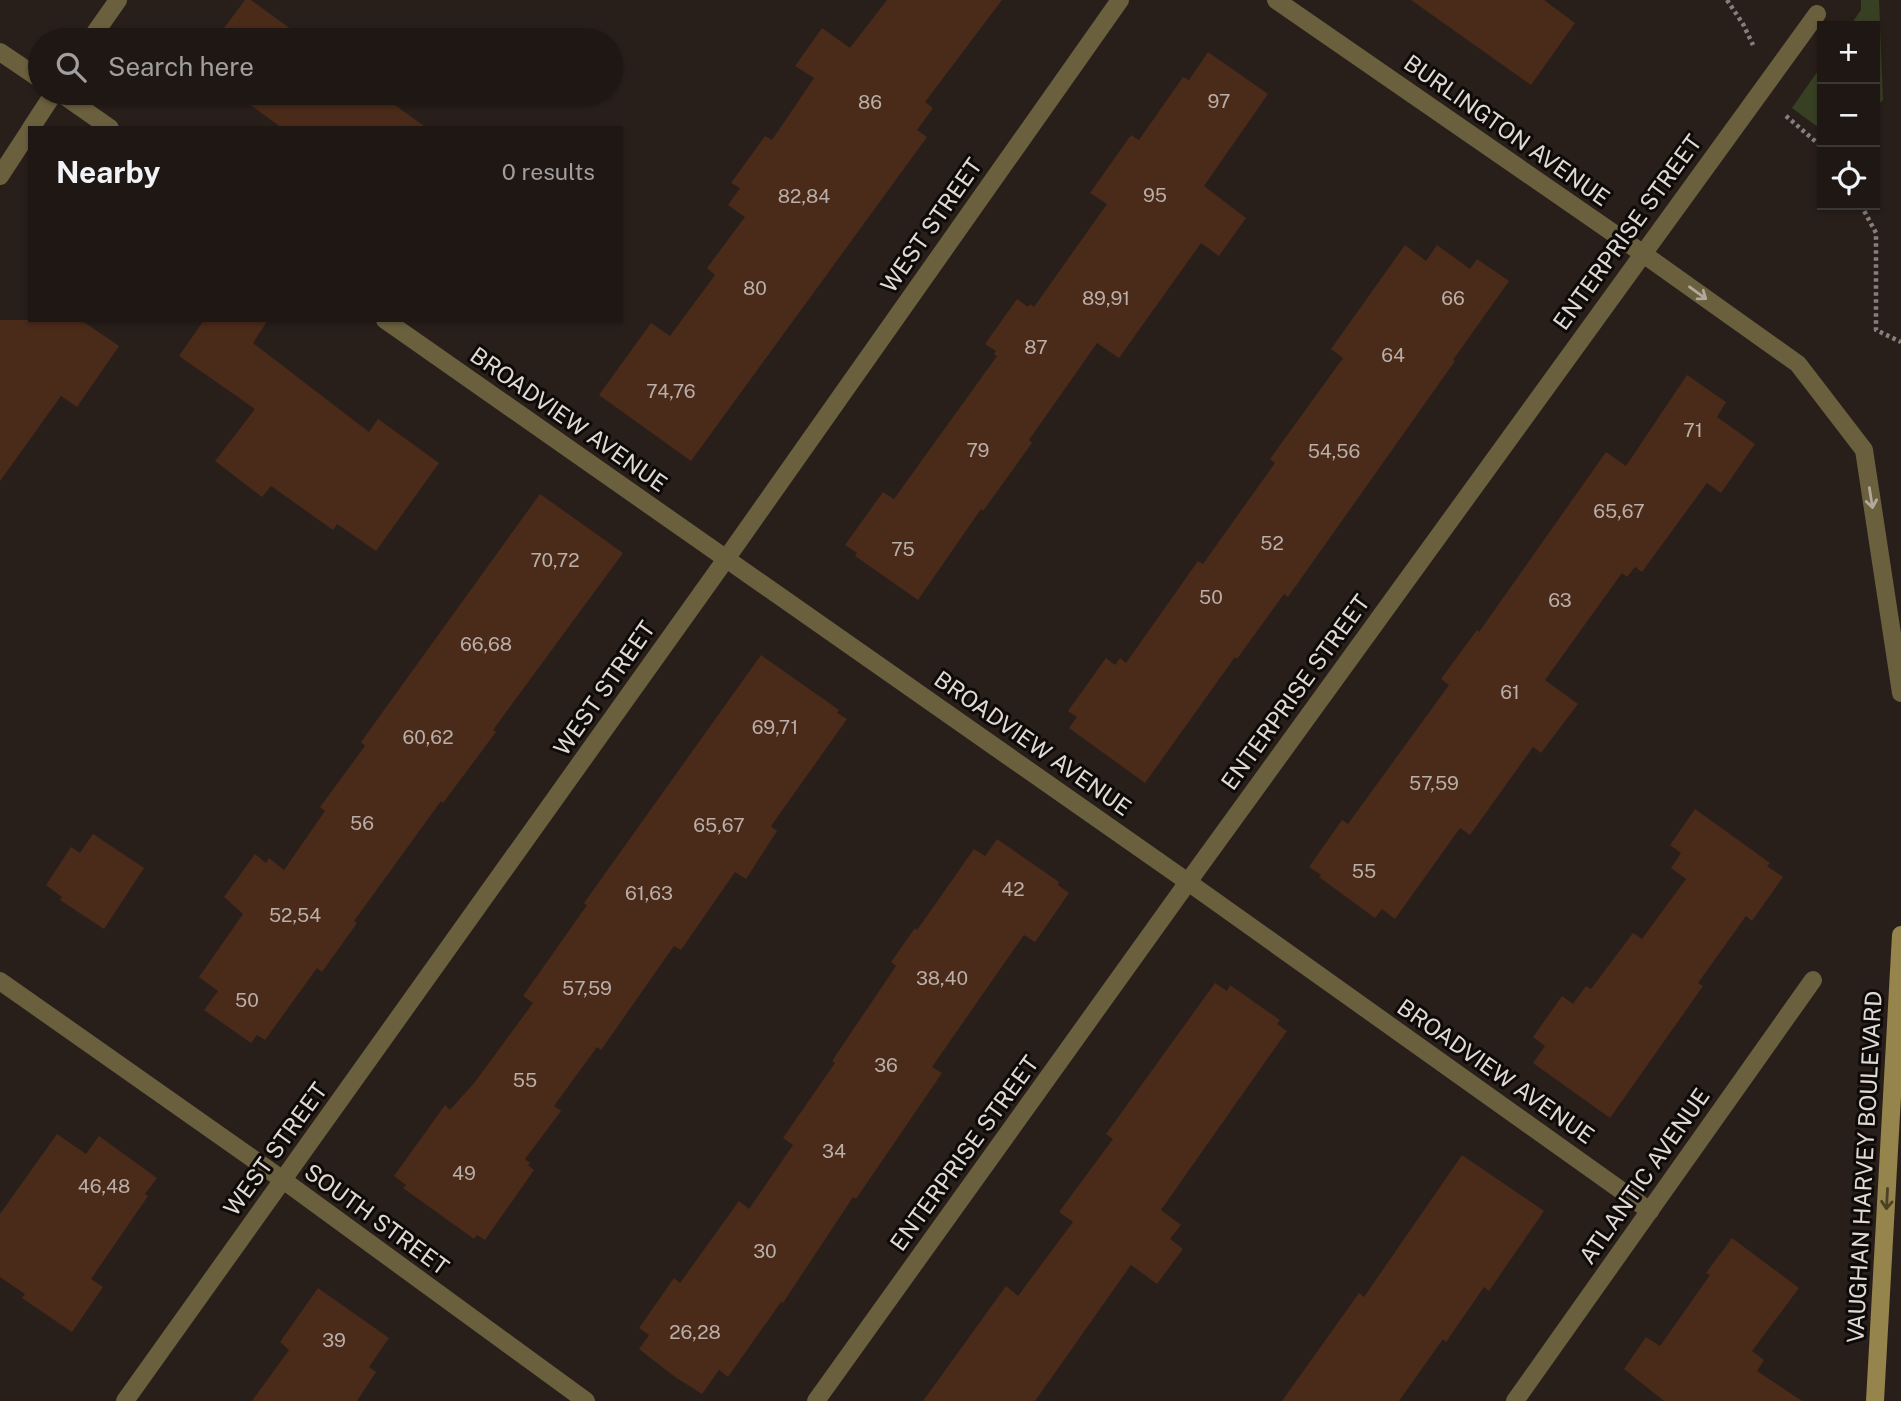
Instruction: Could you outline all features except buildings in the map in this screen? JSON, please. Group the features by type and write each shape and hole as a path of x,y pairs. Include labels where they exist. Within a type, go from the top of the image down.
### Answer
{"main road":[{"name":"VAUGHAN HARVEY BOULEVARD","path":"1875,1401 1901,935"}],"street":[{"path":"98,28 118,0"},
{"name":"WEST STREET","path":"125,1401 726,559 1120,0"},
{"name":"BURLINGTON AVENUE","path":"1276,0 1798,364 1864,450 1901,693"},
{"name":"ENTERPRISE STREET","path":"816,1401 1816,14"},
{"path":"0,52 28,71"},
{"path":"33,126 46,105"},
{"path":"77,105 107,126"},
{"path":"0,176 28,134"},
{"name":"BROADVIEW AVENUE","path":"388,322 1188,882 1650,1211"},
{"name":"ATLANTIC AVENUE","path":"1515,1401 1813,979"},
{"name":"SOUTH STREET","path":"0,981 283,1180 586,1401"}],"path":[{"path":"1864,210 1876,233 1876,330 1901,342"}],"green space":[{"path":"1861,0 1879,0 1880,21 1853,21 1861,10"},
{"path":"1880,25 1883,100 1880,103"},
{"path":"1817,72 1817,126 1792,108"}]}
